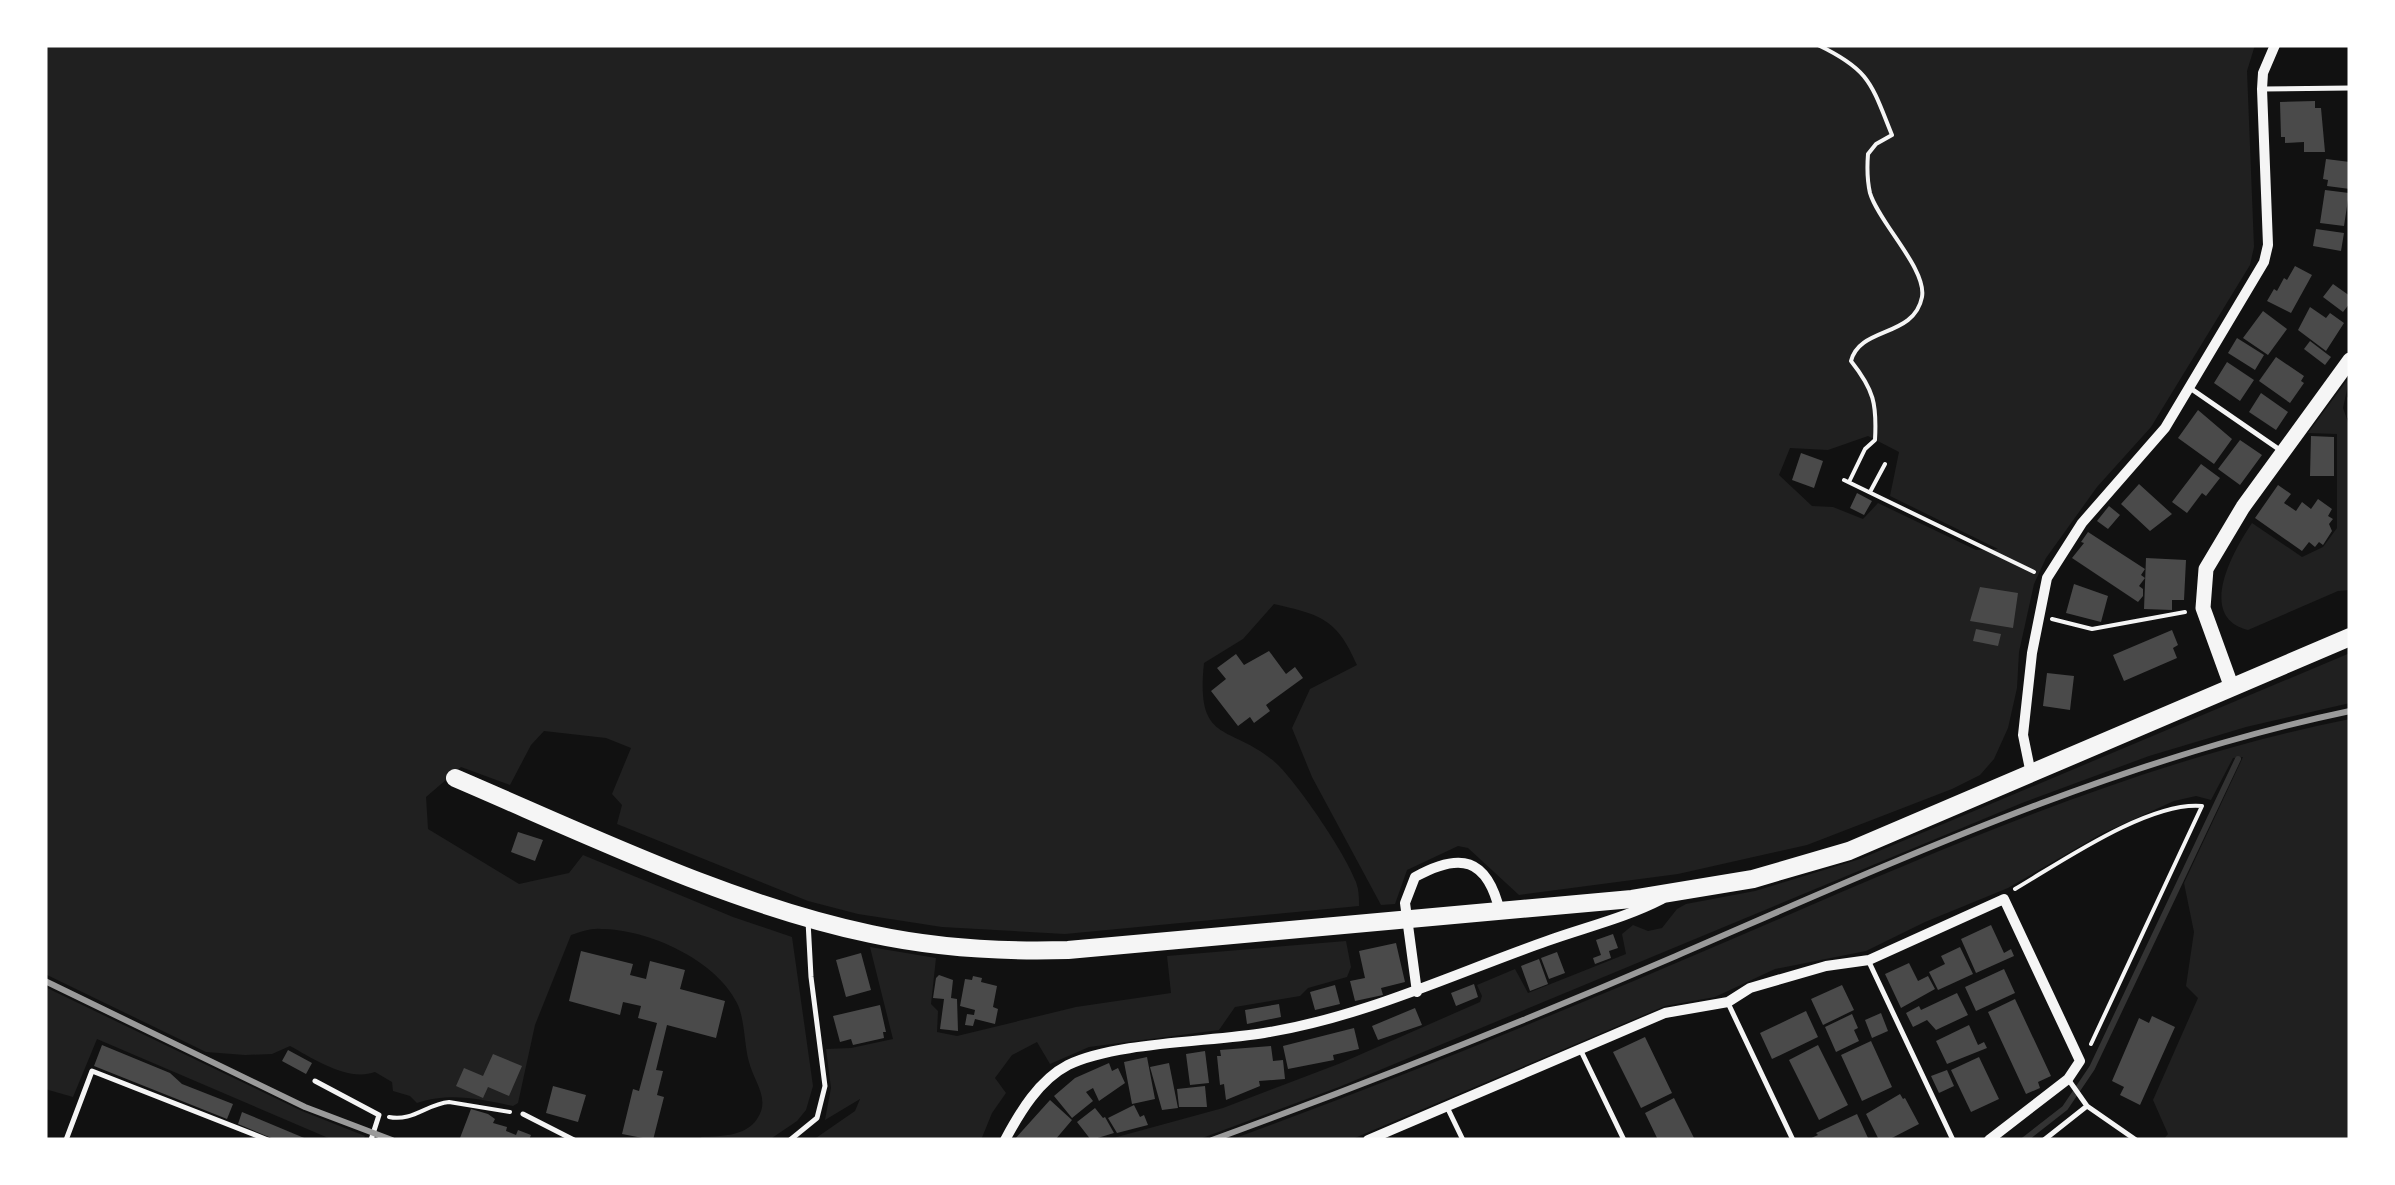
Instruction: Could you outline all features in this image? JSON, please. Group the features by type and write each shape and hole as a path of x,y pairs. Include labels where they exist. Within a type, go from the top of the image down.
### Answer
{"highway":[{"path":"456,778 732,892 808,918 898,940 1028,951 1500,912 1672,894 1754,879 1848,851 2350,636"}],"main road":[{"path":"2232,688 2203,608 2206,569 2213,552 2350,360"}],"street":[{"path":"2031,775 2023,735 2038,616 2048,578 2082,523 2165,428 2264,262 2268,244 2262,90 2275,45"},
{"path":"1417,992 1405,902 1415,878 1455,860 1464,862 1475,867 1490,884 1500,912"},
{"path":"1005,1140 1038,1089 1067,1066 1102,1054 1266,1033 1369,1009 1547,941 1633,914 1672,894"},
{"path":"1368,1140 1665,1014 1728,1002 1750,988 1826,966 1869,960 2004,899 2080,1061 2071,1082 1989,1140"}],"lane":[{"path":"2262,90 2350,88"},
{"path":"2188,386 2282,452"},
{"path":"790,1140 817,1118 824,1086 808,918"},
{"path":"1869,960 1953,1140"},
{"path":"1728,1002 1793,1140"},
{"path":"1581,1051 1624,1140"},
{"path":"66,1140 92,1071 268,1140"},
{"path":"315,1080 379,1114 371,1140"},
{"path":"2071,1082 2087,1106 2136,1140"},
{"path":"2044,1140 2087,1106"},
{"path":"1447,1107 1462,1140"},
{"path":"523,1114 574,1140"}],"path":[{"path":"1818,45 1860,69 1870,81 1892,134 1868,154 1870,194 1923,291 1911,318 1898,329 1864,339 1854,350 1850,361 1872,391 1876,430 1875,440 1846,481 2048,578"},
{"path":"1870,492 1886,464"},
{"path":"2038,616 2092,629 2203,608"},
{"path":"2004,899 2102,838 2175,806 2202,806 2080,1061"},
{"path":"379,1114 398,1119 410,1117 440,1102 523,1114"}],"shaded area":[{"path":"45,45 2255,45 2247,71 2254,247 2250,265 2151,427 2097,487 2046,558 2034,584 2008,728 1994,759 1980,775 1952,789 1807,845 1678,874 1519,895 1468,848 1458,846 1407,870 1395,904 1381,905 1312,777 1292,728 1310,689 1357,665 1335,628 1326,621 1274,604 1243,639 1204,663 1205,709 1220,730 1261,752 1298,788 1350,870 1358,888 1359,906 1065,934 942,927 858,914 808,901 617,824 622,805 612,794 631,748 606,738 544,731 531,745 510,785 461,767 426,797 428,829 519,884 569,873 583,855 792,937 813,1086 806,1110 769,1140 701,1137 746,1129 761,1112 762,1097 749,1062 740,1009 727,987 714,973 679,950 619,930 586,930 571,935 535,1025 518,1103 513,1106 453,1097 417,1103 410,1096 393,1091 392,1082 375,1072 343,1072 290,1046 272,1054 206,1052 45,974","holes":["1868,436 1899,452 1890,496 1998,549 1976,550 1878,503 1863,519 1833,507 1812,506 1779,475 1790,448 1828,450"]},
{"path":"2350,376 2343,408 2350,428 2350,590 2338,591 2248,630 2232,623 2224,612 2223,582 2252,523 2302,557 2323,547 2337,528 2337,434 2308,433"},
{"path":"2350,653 2350,703 2246,727 2149,756 2022,803 1339,1087 1197,1140 1106,1140 1223,1108 1341,1063 1480,1002 1482,996 1477,985 1515,969 1528,993 1626,954 1622,934 1633,925 1648,931 1662,928 1686,904 1755,891 1860,859"},
{"path":"2350,719 2350,1140 2163,1140 2168,1134 2153,1100 2198,998 2186,986 2194,932 2184,883 2243,757 2233,758 2211,800 2196,796 2174,801 2101,834 2008,888 1866,951 1775,969 1715,997 1665,1006 1350,1140 1230,1140 1544,1018 2034,813 2190,760"},
{"path":"1346,941 1351,967 1347,977 1308,988 1300,996 1235,1007 1219,1030 1089,1047 1050,1064 1037,1042 1012,1055 995,1078 1006,1093 981,1140 813,1140 855,1111 860,1099 825,1120 831,1088 826,1049 893,1039 870,947 936,958 931,1004 938,1011 937,1032 957,1036 1076,1007 1171,993 1167,956"},
{"path":"45,987 302,1111 365,1136 363,1140 333,1140 97,1039 73,1097 45,1089"}],"building":[{"path":"2315,101 2315,108 2321,108 2325,152 2304,152 2304,142 2285,143 2285,137 2281,137 2280,102"},
{"path":"2326,159 2350,162 2350,189 2327,186 2328,180 2323,179"},
{"path":"2325,190 2349,193 2344,226 2320,223"},
{"path":"2316,229 2344,233 2341,251 2313,246"},
{"path":"2295,266 2312,275 2291,313 2267,301"},
{"path":"2333,284 2350,296 2343,312 2323,297"},
{"path":"2310,307 2326,318 2330,313 2344,323 2326,351 2298,330"},
{"path":"2263,311 2287,329 2268,355 2243,338"},
{"path":"2237,338 2264,355 2255,370 2228,353"},
{"path":"2310,341 2331,357 2325,365 2304,349"},
{"path":"2276,357 2304,376 2304,383 2290,403 2259,381"},
{"path":"2227,362 2254,380 2240,401 2214,383"},
{"path":"2261,393 2288,412 2276,430 2249,412"},
{"path":"2198,410 2232,439 2214,464 2178,438"},
{"path":"2311,436 2334,437 2334,476 2310,476"},
{"path":"2240,440 2262,455 2240,485 2218,469"},
{"path":"1801,453 1823,461 1814,488 1792,480"},
{"path":"2201,464 2220,478 2187,513 2172,502"},
{"path":"2139,484 2172,514 2150,531 2121,504"},
{"path":"2278,485 2291,494 2284,503 2296,511 2302,502 2311,509 2318,499 2332,509 2328,516 2333,519 2329,524 2332,531 2323,545 2319,542 2315,547 2309,542 2302,551 2255,518"},
{"path":"1857,493 1872,501 1864,515 1850,508"},
{"path":"2109,506 2120,515 2108,529 2097,521"},
{"path":"2088,532 2145,569 2139,586 2143,596 2138,602 2072,558"},
{"path":"2146,558 2186,560 2184,600 2172,600 2172,610 2144,609"},
{"path":"2074,584 2108,596 2101,622 2066,613"},
{"path":"1980,587 2018,593 2013,628 1970,621"},
{"path":"1976,629 2001,634 1998,646 1973,641"},
{"path":"2172,630 2178,645 2173,648 2177,658 2124,681 2113,655"},
{"path":"1269,651 1286,674 1295,667 1303,678 1266,705 1270,711 1254,723 1250,717 1238,726 1211,691 1226,679 1217,668 1236,654 1244,665"},
{"path":"2047,673 2074,676 2070,710 2043,706"},
{"path":"518,832 543,840 535,861 511,852"},
{"path":"1991,925 2004,953 2011,949 2014,956 1976,973 1961,939"},
{"path":"1613,934 1618,948 1609,951 1611,958 1595,964 1593,958 1601,955 1596,940"},
{"path":"1396,943 1405,982 1381,988 1383,995 1355,1001 1350,981 1365,978 1359,951"},
{"path":"1960,947 1973,974 1938,990 1929,972 1945,964 1941,956"},
{"path":"581,951 633,964 630,975 646,979 650,961 685,970 680,989 725,1001 716,1038 667,1025 656,1070 663,1071 657,1095 664,1097 653,1140 622,1134 633,1089 639,1091 657,1023 638,1018 641,1006 623,1002 620,1015 569,1001"},
{"path":"1557,952 1565,973 1549,979 1541,958"},
{"path":"861,953 871,990 846,997 836,960"},
{"path":"1539,959 1548,984 1530,991 1521,966"},
{"path":"1909,963 1918,981 1928,976 1935,989 1901,1008 1885,974"},
{"path":"2004,969 2015,993 1976,1011 1965,987"},
{"path":"939,975 953,980 951,998 957,999 958,1031 940,1029 944,999 933,998"},
{"path":"973,976 997,986 995,1024 975,1019 973,1026 965,1025 967,1014 974,1015 975,1010 960,1006 965,979 972,980"},
{"path":"1474,984 1478,997 1456,1006 1451,993"},
{"path":"1335,985 1340,1004 1315,1010 1310,992"},
{"path":"1842,985 1854,1010 1823,1025 1811,999"},
{"path":"1957,993 1968,1015 1936,1030 1927,1020 1913,1027 1906,1013"},
{"path":"2015,999 2051,1076 2038,1082 2040,1088 2026,1094 1988,1012"},
{"path":"1279,1004 1281,1017 1247,1024 1245,1010"},
{"path":"880,1005 884,1038 853,1045 851,1039 840,1042 833,1016"},
{"path":"1415,1008 1422,1025 1378,1040 1372,1026"},
{"path":"1806,1011 1818,1037 1772,1059 1760,1033"},
{"path":"1881,1013 1888,1031 1872,1038 1865,1020"},
{"path":"1852,1014 1859,1041 1836,1052 1825,1027"},
{"path":"2152,1016 2175,1027 2140,1105 2120,1095 2124,1087 2112,1081 2139,1018 2149,1023"},
{"path":"1969,1025 1978,1045 1984,1042 1987,1048 1947,1064 1936,1041"},
{"path":"1354,1028 1359,1049 1333,1055 1334,1060 1288,1069 1283,1046"},
{"path":"1645,1037 1672,1093 1641,1108 1613,1052"},
{"path":"1871,1041 1892,1087 1862,1101 1841,1055"},
{"path":"102,1045 233,1104 227,1119 94,1066"},
{"path":"1818,1045 1848,1105 1819,1120 1789,1060"},
{"path":"1271,1046 1273,1061 1283,1060 1285,1079 1259,1081 1260,1086 1226,1100 1224,1084 1220,1085 1220,1050"},
{"path":"288,1050 312,1063 306,1074 282,1061"},
{"path":"1205,1051 1209,1083 1190,1085 1186,1054"},
{"path":"493,1054 522,1066 509,1096 488,1087 483,1098 456,1086 464,1068 483,1076"},
{"path":"1147,1057 1155,1099 1132,1104 1124,1062"},
{"path":"1979,1057 1999,1099 1971,1112 1951,1070"},
{"path":"1109,1063 1112,1071 1118,1068 1125,1083 1099,1101 1093,1088 1086,1092 1093,1101 1072,1118 1054,1096 1075,1078"},
{"path":"1169,1063 1178,1108 1162,1110 1150,1067"},
{"path":"1947,1070 1954,1086 1939,1093 1931,1076"},
{"path":"553,1086 586,1095 578,1122 546,1113"},
{"path":"1205,1086 1207,1107 1179,1107 1177,1089"},
{"path":"1900,1094 1919,1124 1888,1140 1879,1140 1866,1114"},
{"path":"1674,1098 1695,1140 1658,1140 1645,1113"},
{"path":"1050,1100 1072,1120 1055,1140 1014,1140"},
{"path":"1134,1105 1148,1125 1117,1133 1108,1118"},
{"path":"1095,1108 1114,1133 1091,1140 1077,1122"},
{"path":"471,1109 488,1114 495,1119 493,1123 507,1127 506,1131 531,1135 529,1140 460,1138"},
{"path":"242,1112 309,1140 276,1140 238,1124"},
{"path":"1857,1114 1868,1138 1807,1140 1816,1133"}],"waterway":[{"path":"2350,399 2350,416"},
{"path":"2024,1140 2065,1108 2092,1068 2238,759"}],"railway":[{"path":"1212,1140 1619,981 2007,816 2176,757 2350,711"},
{"path":"45,981 305,1107 392,1140"}]}
